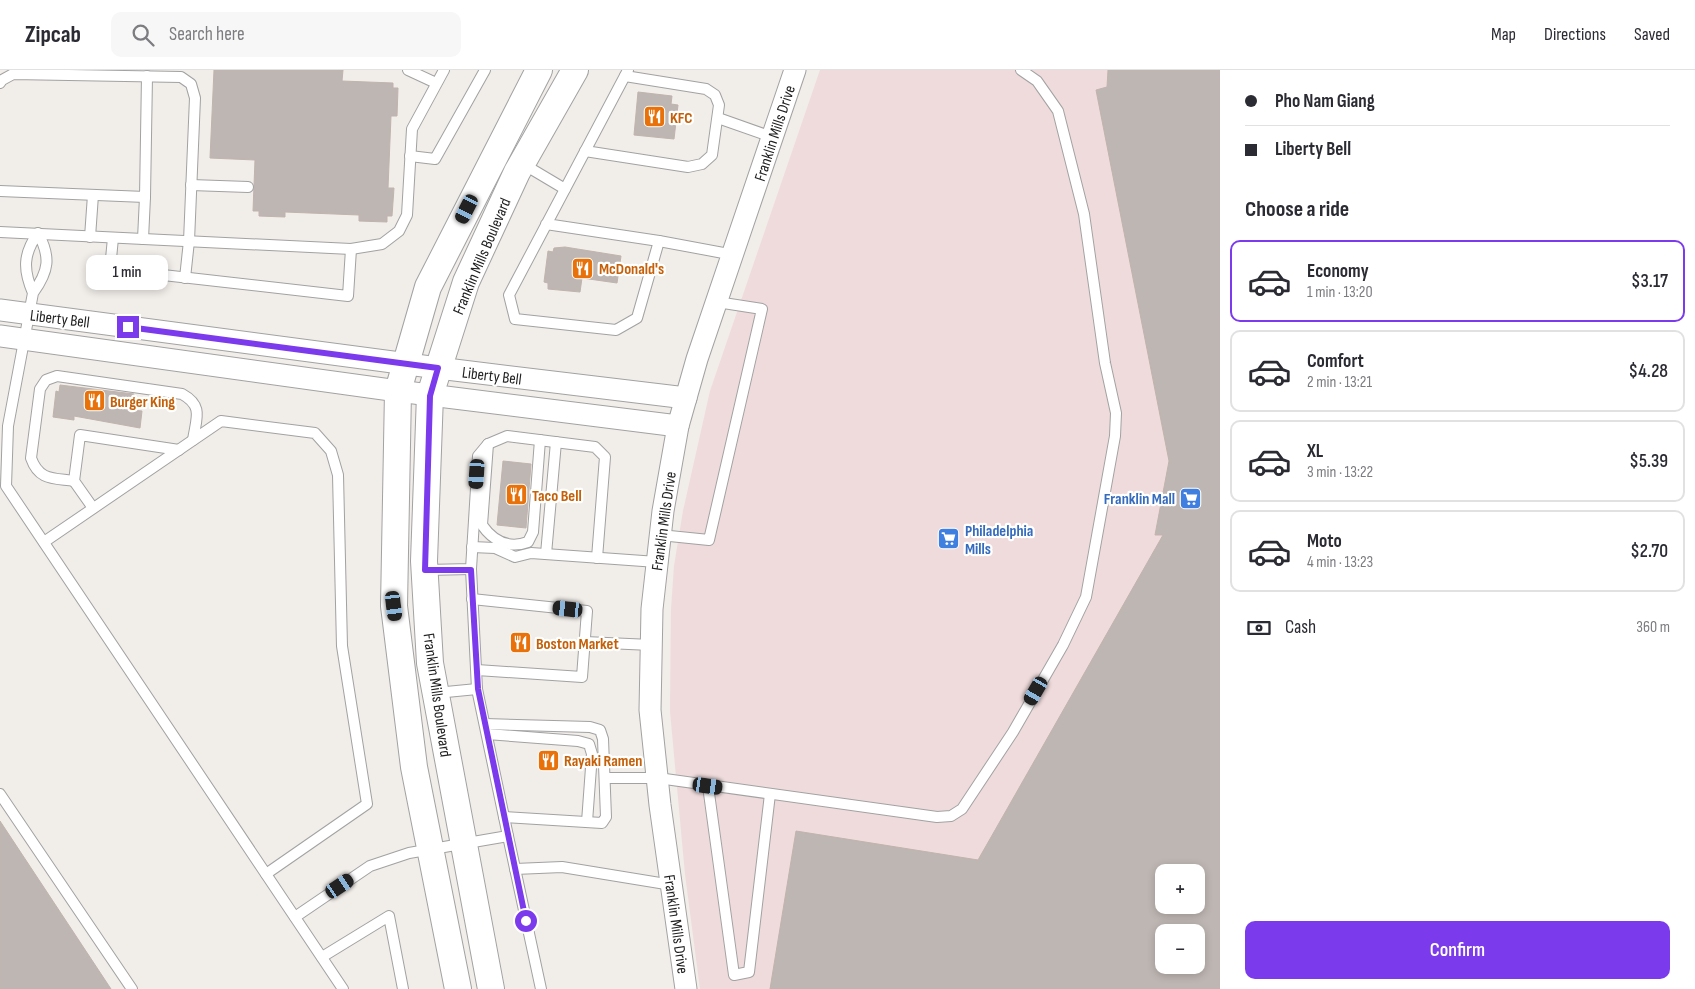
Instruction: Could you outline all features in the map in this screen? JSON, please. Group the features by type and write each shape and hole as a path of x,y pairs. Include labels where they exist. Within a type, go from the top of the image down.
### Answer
{"street":[{"name":"Franklin Mills Boulevard","path":"458,989 414,767 394,606 398,391 428,287 539,70"},
{"name":"Franklin Mills Boulevard","path":"491,989 430,663 425,570 430,396 466,282 522,163 575,70"},
{"name":"Franklin Mills Drive","path":"686,989 650,710 652,609 660,535 678,426 686,398 795,70"},
{"name":"Liberty Bell","path":"0,310 406,364 686,398"},
{"name":"Liberty Bell","path":"0,336 430,396 678,426"}],"lane":[{"path":"408,70 436,83"},
{"path":"0,232 351,249 382,244 399,231 408,215 412,129 444,70"},
{"path":"410,156 435,159 486,70"},
{"path":"605,778 658,778 937,818 951,816 962,809 1013,732 1063,645 1086,597 1112,458 1116,413 1106,363 1084,214 1058,111 1036,81 1021,70"},
{"path":"585,151 688,167 702,164 712,155 720,105 715,95 706,89 627,73 585,151 565,189 546,224 509,295 515,319 616,330 637,318 659,241"},
{"path":"0,83 13,74 181,77 191,84 195,98 189,241 185,278"},
{"path":"143,239 147,76"},
{"path":"718,118 772,137"},
{"path":"522,163 565,189"},
{"path":"191,185 248,187"},
{"path":"0,191 145,197"},
{"path":"90,237 93,195"},
{"path":"546,224 659,241 734,255"},
{"path":"33,293 25,276 27,248 38,233"},
{"path":"38,233 47,250 44,277 33,293 26,340 4,442 6,486 343,989"},
{"path":"113,238 110,269 348,296 351,249"},
{"path":"660,535 709,540 762,309 717,302"},
{"path":"74,481 44,476 35,469 31,458 40,389 46,380 56,376 182,394 193,401 197,410 193,440"},
{"path":"44,542 221,421 315,433 331,451 338,475 342,646 367,804 266,874"},
{"path":"93,508 74,481 80,435 178,450"},
{"path":"541,989 478,689 471,570 478,456 488,444 507,436 596,447 605,457 597,558"},
{"path":"488,444 482,526 490,537 518,546 528,542 533,532 540,440"},
{"path":"546,554 556,442"},
{"path":"472,547 495,548 515,556 530,553 657,562"},
{"path":"425,570 471,570"},
{"path":"472,599 587,611 582,677 477,670"},
{"path":"585,642 651,645"},
{"path":"435,693 478,689"},
{"path":"486,729 590,727 600,730 603,739 606,817 602,823 504,818"},
{"path":"486,729 589,744 592,754 587,822"},
{"path":"708,786 734,974 749,972 770,794"},
{"path":"0,794 132,989"},
{"path":"295,917 370,866 409,853 508,836"},
{"path":"515,869 562,867 672,885"},
{"path":"322,957 389,916 403,989"}],"shaded area":[{"name":"Philadelphia Mills","path":"820,70 1220,70 1220,989 700,989 685,874 670,711 671,609 674,566 683,511 710,391"}],"building":[{"path":"214,70 343,70 342,81 393,83 393,88 398,88 397,116 391,116 388,188 394,188 392,216 387,216 387,222 359,221 359,215 285,212 285,217 259,216 259,211 253,211 255,160 210,158"},
{"name":"Franklin Mall","path":"1108,70 1220,70 1220,989 770,989 796,831 978,860 1163,535 1155,535 1169,461 1096,90 1107,87"},
{"name":"KFC","path":"638,92 672,96 671,104 678,105 674,139 634,135"},
{"name":"McDonald's","path":"565,247 621,256 617,283 582,278 580,292 548,289 548,283 544,282 548,251 553,252 554,248"},
{"name":"Burger King","path":"60,385 134,394 131,410 142,411 140,428 74,416 74,420 53,417 56,391 59,392"},
{"name":"Taco Bell","path":"503,461 531,464 526,528 497,525"},
{"path":"0,821 111,989 0,989"}],"place":[{"name":"KFC","path":"654,117"},
{"name":"McDonald's","path":"583,268"},
{"name":"Burger King","path":"94,401"},
{"name":"Taco Bell","path":"516,495"},
{"name":"Franklin Mall","path":"1191,498"},
{"name":"Philadelphia Mills","path":"949,539"},
{"name":"Boston Market","path":"520,643"},
{"name":"Rayaki Ramen","path":"548,760"}],"route":[{"path":"128,327 438,368 430,396 425,570 471,570 478,689 526,921"}]}
